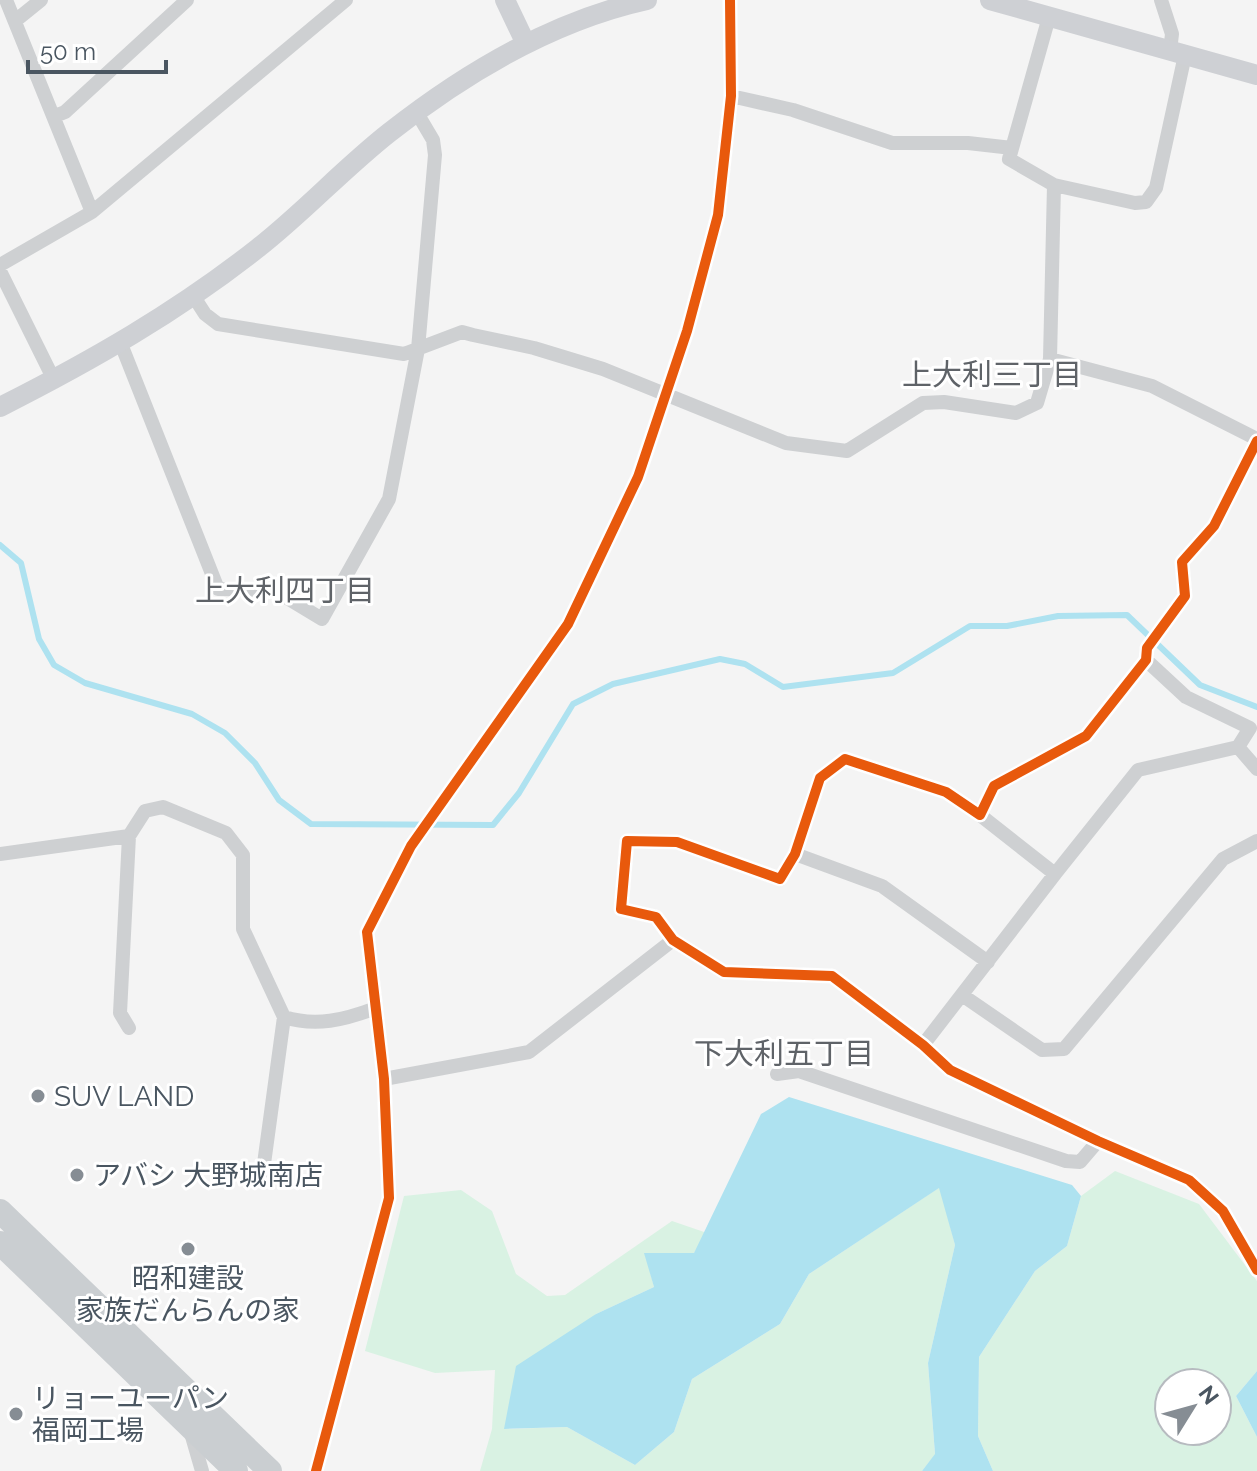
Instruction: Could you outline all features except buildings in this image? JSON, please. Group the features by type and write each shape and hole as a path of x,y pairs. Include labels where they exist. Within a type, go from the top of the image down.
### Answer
{"main road":[{"path":"0,1211 270,1471"},
{"path":"0,1243 236,1471"}],"street":[{"path":"6,0 92,212"},
{"path":"15,21 41,0"},
{"path":"55,116 65,112 187,0"},
{"path":"54,380 0,268 92,212 346,0"},
{"path":"505,0 526,44"},
{"path":"0,407 121,344 194,297 260,246 388,133 457,84 526,44 642,0"},
{"path":"318,1471 389,1198 384,1079 367,932 411,846 568,624 638,477 687,331 718,215 731,96 730,0"},
{"path":"990,0 1257,75"},
{"path":"1049,17 1009,159 1054,185 1135,203 1146,202 1156,188 1177,53 1161,0"},
{"path":"731,96 793,110 892,143 968,143 1012,148"},
{"path":"121,344 218,589 274,590 322,619 389,499 418,349 435,155 433,140 417,113"},
{"path":"194,297 205,314 218,324 367,350 404,354 462,332 534,348 665,393 786,443 847,451 923,403 944,402 1016,413 1037,403 1050,359 1054,185"},
{"path":"980,815 994,786 1086,736 1147,654 1165,621 1185,596 1182,562 1214,526 1257,440 1152,386 1050,359"},
{"path":"923,1045 1138,770 1238,747 1254,727 1186,697 1147,654"},
{"path":"1238,747 1257,769"},
{"path":"1055,874 946,792 845,759 820,778 795,854 780,879 677,842 627,841 621,909 656,917 673,940 724,972 832,976 923,1045 950,1070 1098,1141 1189,1180 1223,1211 1257,1270"},
{"path":"129,1028 120,1013 129,836 145,811 163,807 226,833 243,855 243,929 284,1017 263,1171"},
{"path":"0,854 129,836"},
{"path":"962,995 1042,1050 1064,1049 1223,859 1257,841"},
{"path":"795,854 882,886 988,962"},
{"path":"384,1079 529,1052 673,940"},
{"path":"284,1017 305,1023 347,1019 376,1008"},
{"path":"777,1074 799,1071 1066,1161 1080,1162 1098,1141"},
{"path":"189,1427 202,1471"}],"green space":[{"path":"1115,1171 1199,1204 1257,1281 1257,1371 1236,1396 1257,1437 1257,1471 993,1471 978,1436 979,1357 1035,1271 1067,1246 1081,1196"},
{"path":"940,1187 955,1245 928,1363 935,1455 922,1471 480,1471 492,1429 495,1370 435,1373 365,1351 404,1196 461,1190 492,1211 516,1274 547,1296 565,1295 672,1221 707,1233 694,1253 645,1253 654,1287 596,1314 505,1429 567,1427 635,1465 674,1432 692,1379 780,1324 809,1274"}],"water":[{"path":"789,1097 1072,1185 1081,1196 1067,1246 1035,1271 979,1357 978,1436 993,1471 922,1471 935,1454 928,1363 955,1245 939,1188 809,1274 780,1324 692,1379 674,1432 635,1465 567,1427 504,1429 516,1366 596,1314 654,1287 644,1253 694,1253 761,1114"},
{"path":"1257,1371 1257,1437 1236,1396"}],"waterway":[{"path":"0,545 21,563 39,639 54,665 85,683 192,714 225,733 255,763 279,800 311,824 493,825 519,793 573,704 613,684 720,659 745,664 783,687 893,673 970,626 1007,626 1058,616 1127,615 1200,685 1257,707"}],"cycle path":[{"path":"316,1471 389,1198 384,1079 367,932 411,846 568,624 638,477 687,331 718,215 731,96 730,0"},
{"path":"1257,441 1214,526 1182,562 1185,596 1147,648 1146,660 1086,736 994,786 980,815 946,792 845,759 820,778 795,854 780,879 677,842 627,841 621,909 656,917 673,940 724,972 832,976 923,1045 950,1070 1098,1141 1189,1180 1223,1211 1257,1270"}],"place":[{"name":"SUV LAND","path":"38,1096"},
{"name":"アバシ 大野城南店","path":"77,1175"},
{"name":"昭和建設 家族だんらんの家","path":"188,1249"},
{"name":"リョーユーパン 福岡工場","path":"16,1414"}],"district":[{"name":"上大利三丁目","path":"992,374"},
{"name":"上大利四丁目","path":"285,590"},
{"name":"下大利五丁目","path":"784,1053"}]}
